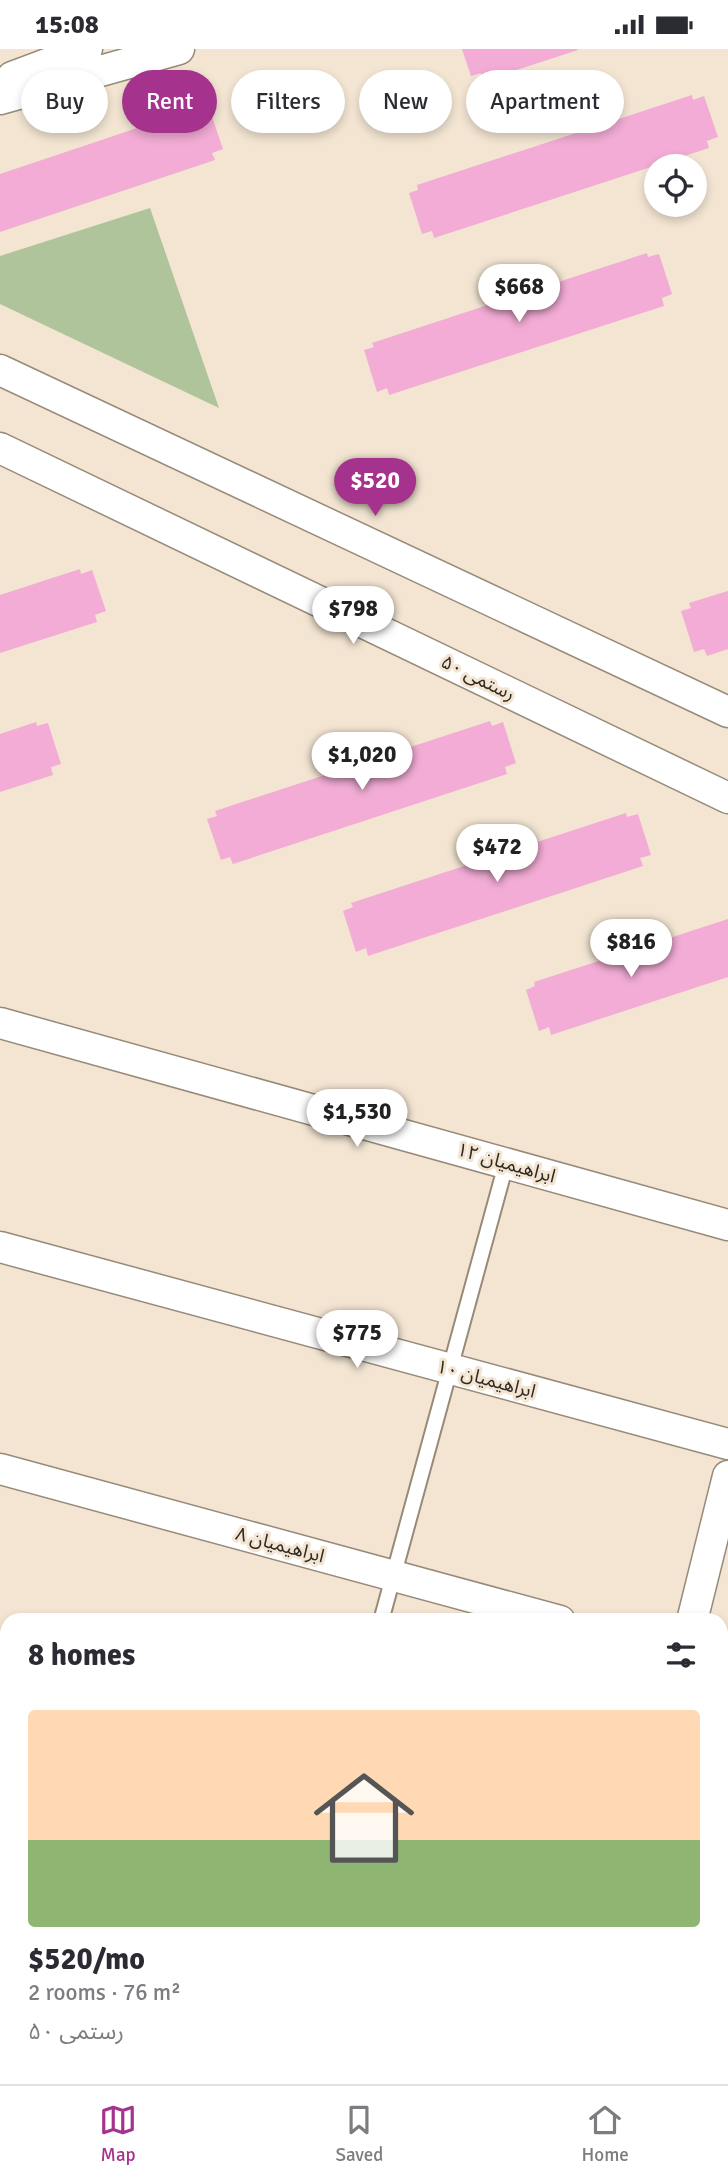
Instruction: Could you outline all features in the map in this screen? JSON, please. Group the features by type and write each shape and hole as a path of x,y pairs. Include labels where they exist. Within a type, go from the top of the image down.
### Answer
{"street":[{"path":"0,82 88,49"},
{"path":"0,99 179,49"},
{"path":"0,370 728,712"},
{"name":"رستمی ۵۰","path":"0,448 728,798"},
{"name":"ابراهیمیان ۱۲","path":"0,1023 728,1225"},
{"name":"ابراهیمیان ۱۰","path":"0,1247 728,1444"},
{"name":"ابراهیمیان ۸","path":"0,1469 531,1613"},
{"path":"694,1613 726,1495"}],"lane":[{"path":"383,1613 506,1164"}],"green space":[{"path":"150,208 219,408 0,304 0,256"}],"building":[{"path":"462,49 578,50 517,70 469,70"},
{"path":"692,95 693,100 704,96 718,137 707,141 709,148 691,154 644,154 644,169 434,238 432,231 422,234 409,193 418,190 417,185 576,133 624,133 624,117"},
{"path":"217,131 223,149 212,153 215,160 0,232 0,174 122,133"},
{"path":"647,253 648,257 659,254 672,294 662,298 664,306 389,395 387,388 377,392 364,350 374,347 372,343"},
{"path":"80,569 81,574 92,570 106,611 95,615 97,622 0,653 0,595"},
{"path":"728,591 728,649 707,656 704,649 694,652 681,611 691,608 689,603"},
{"path":"490,721 492,726 503,722 516,763 505,767 507,774 233,864 230,857 221,860 207,819 217,816 215,811"},
{"path":"36,722 37,726 48,723 61,764 51,767 53,775 0,792 0,734"},
{"path":"626,813 627,817 638,814 651,855 640,858 643,866 368,956 366,948 356,952 343,911 353,907 351,903"},
{"path":"728,919 728,977 551,1035 549,1027 539,1031 526,990 535,986 534,982"}]}
